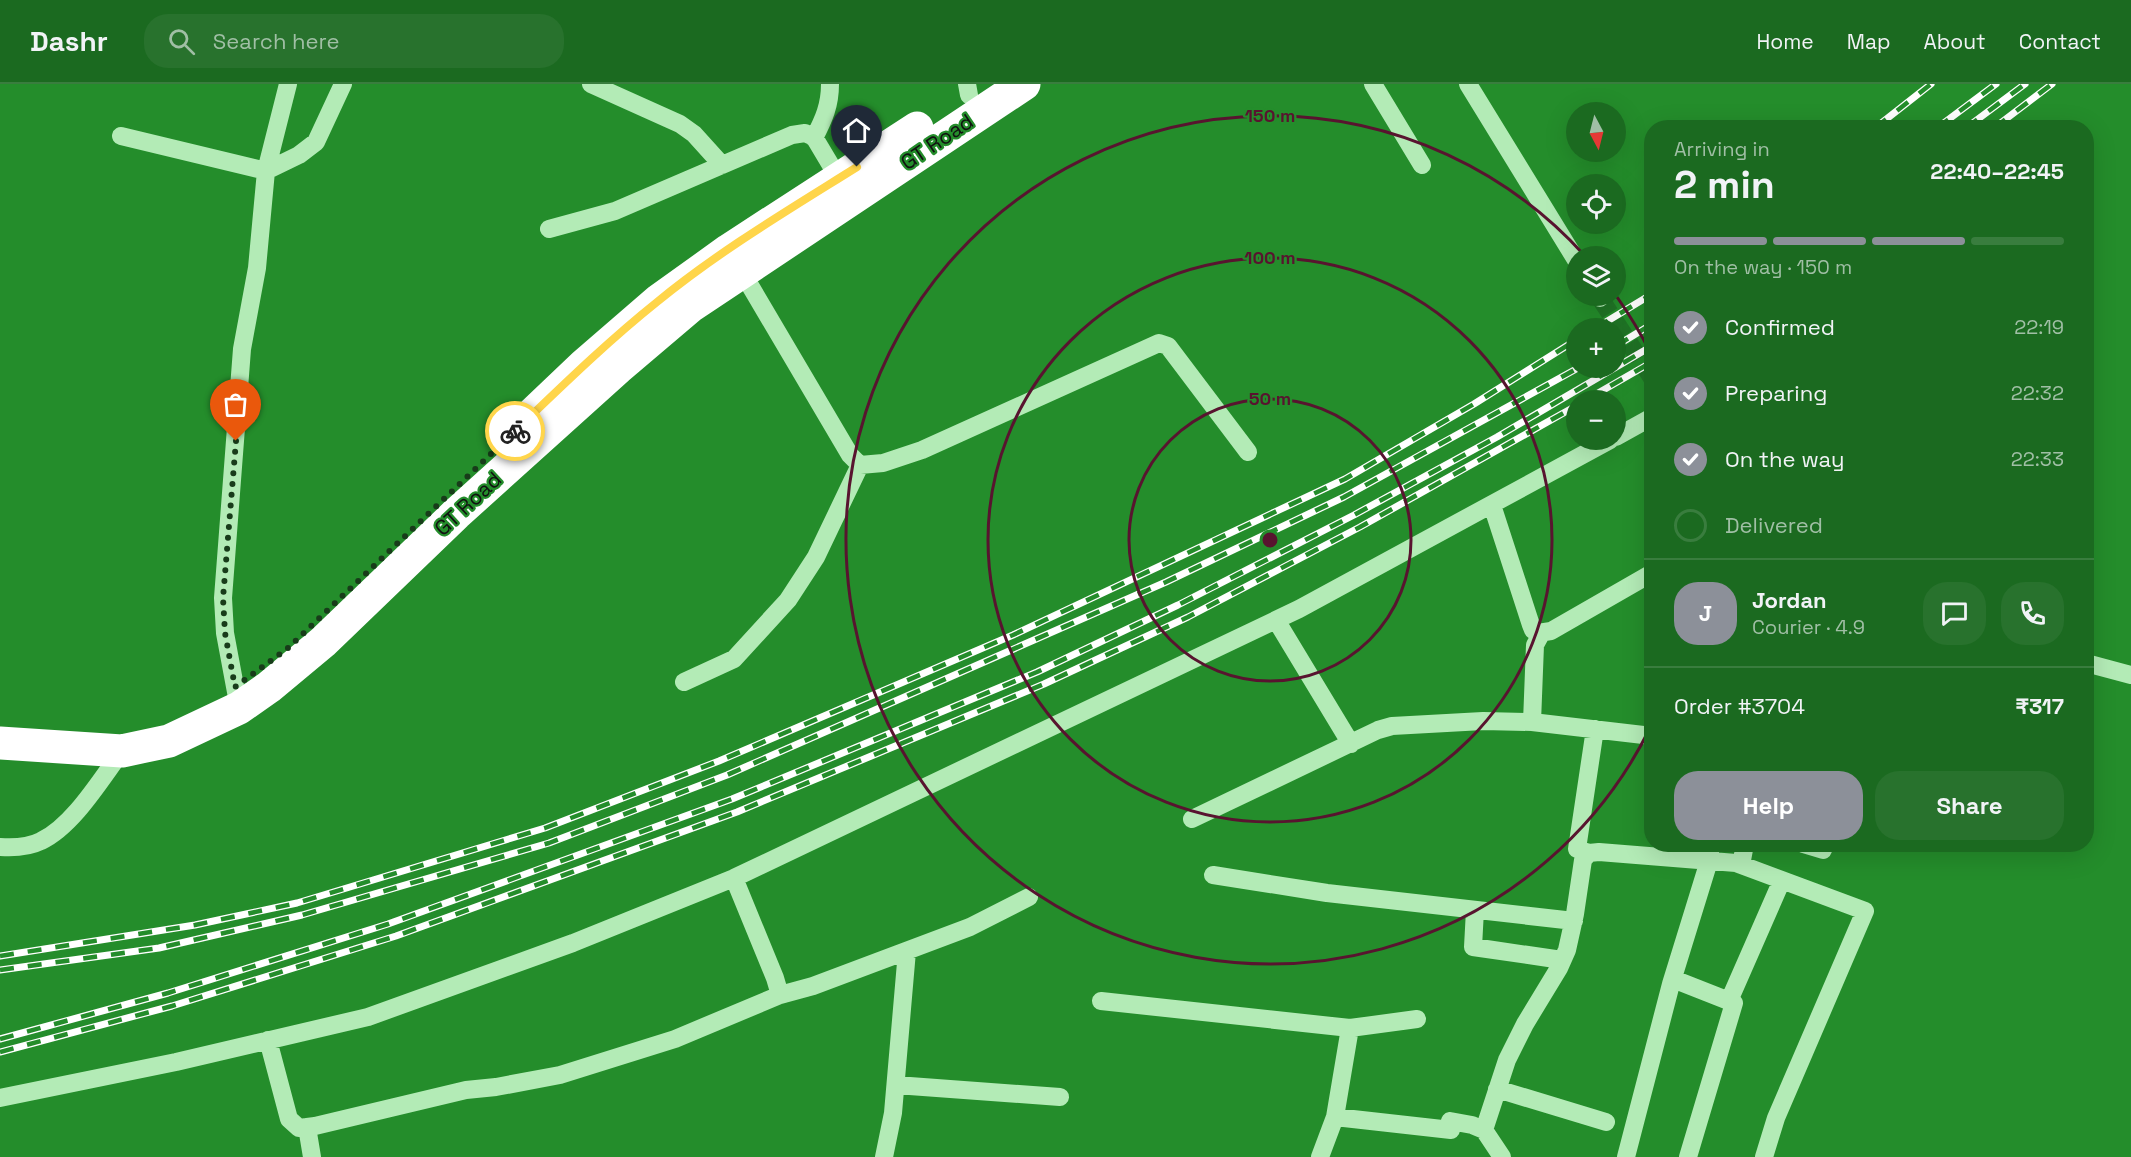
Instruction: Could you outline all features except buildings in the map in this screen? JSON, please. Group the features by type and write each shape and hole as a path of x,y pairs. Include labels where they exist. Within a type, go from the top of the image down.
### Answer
{"highway":[{"name":"GT Road","path":"0,743 122,751 169,741 237,698 287,649 450,506 584,364 658,301 684,297 742,272 1024,84"},
{"name":"GT Road","path":"684,297 729,250 974,88"},
{"name":"GT Road","path":"0,723 96,729 140,728 174,718 202,706 237,698"}],"street":[{"path":"237,698 225,633 223,598 242,349 258,268 266,171 288,84"},
{"path":"121,136 266,171 300,155 316,142 343,84"},
{"path":"591,84 680,124 694,134 722,165"},
{"path":"814,138 826,114 830,99 830,84"},
{"path":"1373,84 1422,165"},
{"path":"1468,84 1567,246"},
{"path":"549,229 615,211 792,135 805,133 814,138 839,178"},
{"path":"742,272 850,455 860,465 883,464 922,450 1159,343 1168,346 1248,452"},
{"path":"1626,431 1644,421"},
{"path":"0,1098 176,1062 368,1017 573,943 734,878 1276,620 1592,450"},
{"path":"684,682 734,659 788,600 816,557 860,465"},
{"path":"1492,505 1533,630 1541,633 1551,631 1644,578"},
{"path":"1276,620 1351,744"},
{"path":"1532,722 1535,645 1541,633"},
{"path":"2094,665 2131,675"},
{"path":"1192,819 1392,726 1483,721 1532,722 1644,735"},
{"path":"1595,729 1577,849 1588,854 1599,852 1710,853 1865,911 1776,1118 1764,1157"},
{"path":"0,847 16,848 41,841 65,825 122,751"},
{"path":"1736,863 1742,860 1744,852"},
{"path":"1626,1157 1673,979 1710,853"},
{"path":"1484,1130 1517,1039 1562,960 1574,921 1583,860 1588,854"},
{"path":"1213,875 1327,893 1574,921"},
{"path":"734,878 780,995"},
{"path":"1729,1001 1782,880"},
{"path":"268,1040 289,1119 299,1128 308,1127 466,1090 560,1075 675,1039 780,995 813,986 970,927 1029,897"},
{"path":"1475,910 1473,947 1562,960"},
{"path":"884,1157 896,1085 907,951"},
{"path":"1673,979 1734,1003 1688,1157"},
{"path":"1101,1001 1350,1028 1417,1019"},
{"path":"1320,1157 1335,1117 1350,1028"},
{"path":"896,1085 1060,1097"},
{"path":"1497,1089 1606,1122"},
{"path":"1335,1117 1451,1130 1450,1121 1472,1125 1484,1130 1502,1157"},
{"path":"308,1127 312,1157"}],"tunnel":[{"path":"1605,306 1644,366"}],"railway":[{"path":"1885,120 1931,84"},
{"path":"1948,120 1996,84"},
{"path":"1977,120 2025,84"},
{"path":"2005,120 2052,84"},
{"path":"1612,318 1644,299"},
{"path":"1626,340 1644,329"},
{"path":"0,956 195,925 297,903 545,828 719,761 1013,635 1345,479 1474,404 1566,346"},
{"path":"0,1039 168,993 388,924 732,799 1037,672 1178,605 1354,515 1497,437 1644,351"},
{"path":"1603,390 1644,367"},
{"path":"0,970 159,948 302,915 549,843 727,775 1166,582 1344,497 1566,375"},
{"path":"0,1052 172,1006 396,936 737,812 1044,684 1188,617 1360,527 1566,412"}],"way so far":[{"path":"236,441 223,598 225,633 235,687 287,649 515,431"}],"route":[{"path":"515,431 584,364 658,301 729,250 857,167"}]}
